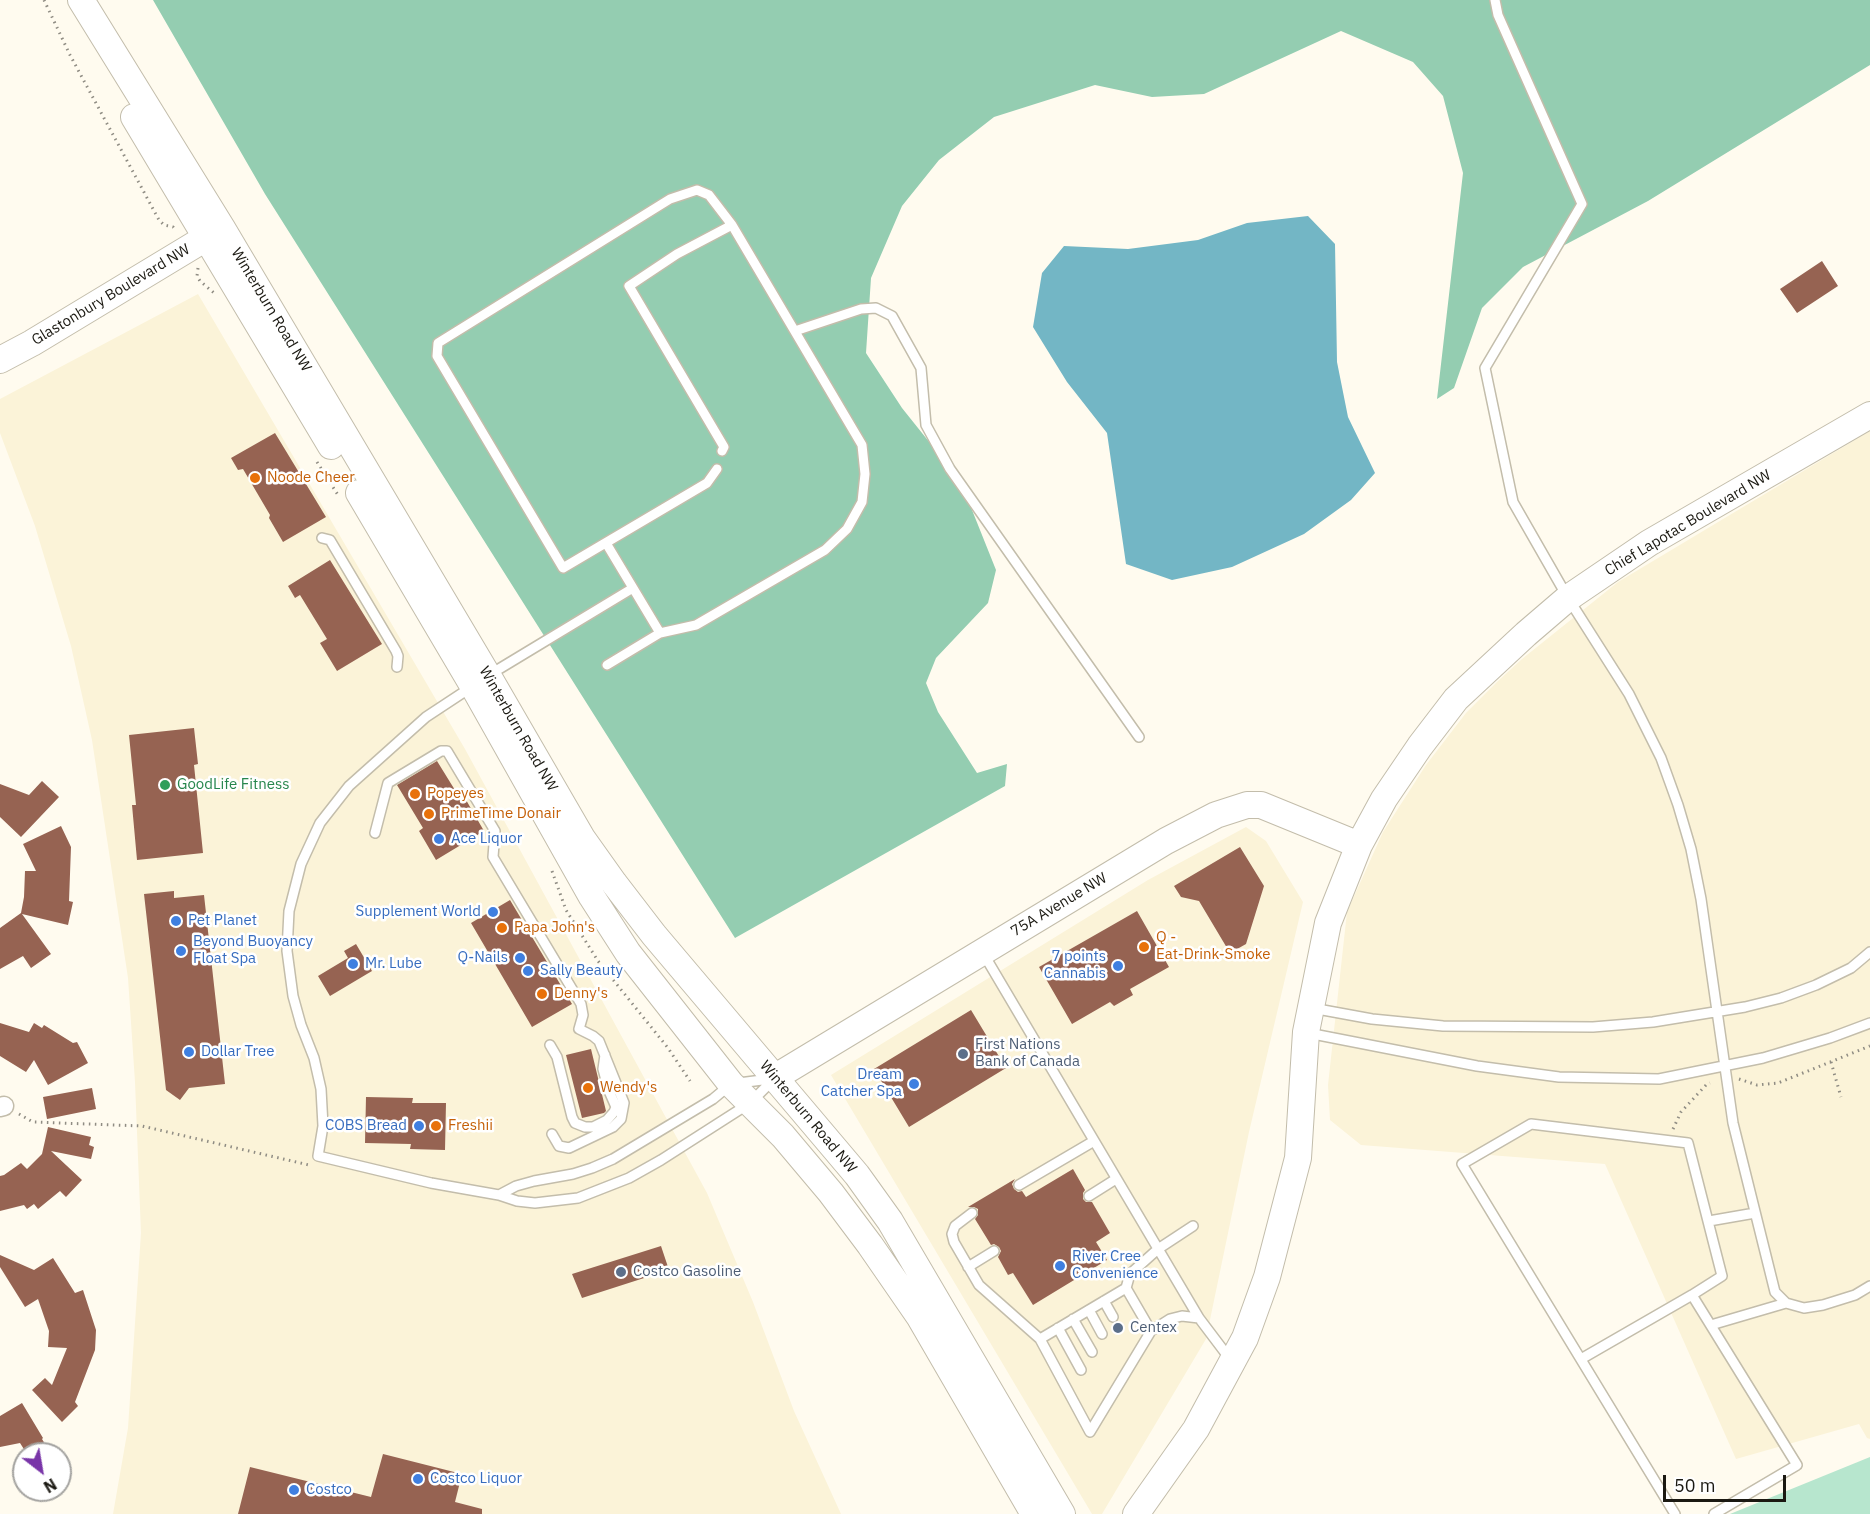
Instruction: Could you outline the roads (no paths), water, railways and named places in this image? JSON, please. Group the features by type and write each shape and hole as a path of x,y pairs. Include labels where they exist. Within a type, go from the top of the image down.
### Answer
{"main road":[{"name":"Winterburn Road NW","path":"66,0 213,233"},
{"name":"Winterburn Road NW","path":"81,0 213,233 480,681 614,883 654,935 857,1175 890,1221 1062,1514"},
{"name":"Glastonbury Boulevard NW","path":"0,360 213,233"},
{"name":"Chief Lapotac Boulevard NW","path":"1136,1514 1196,1429 1233,1363 1245,1338 1267,1277 1298,1158 1308,1020 1328,923 1359,845 1384,799 1456,699 1568,598 1649,543 1870,415"},
{"name":"Winterburn Road NW","path":"480,681 592,897 628,953 730,1084 783,1136 831,1193 907,1298 1034,1514"},
{"name":"75A Avenue NW","path":"774,1078 1166,841 1216,815 1247,805 1261,804 1359,845"},
{"path":"592,897 632,936 721,1042 747,1067 774,1078"}],"lane":[{"path":"1495,0 1498,15 1582,204 1485,368 1513,502 1568,598 1629,694 1661,758 1691,849 1701,899 1733,1124 1775,1292 1786,1303 1804,1308 1823,1305 1870,1286"},
{"path":"607,665 660,633 696,625 825,550 847,529 862,502 865,474 862,445 732,225 708,195 697,190 670,199 438,343 437,356 563,568 707,483 717,469"},
{"path":"722,451 724,447 629,286 677,254 732,225"},
{"path":"795,331 861,309 876,308 892,316 921,368 926,425 950,469 1139,737"},
{"path":"322,538 330,540 396,651 397,667"},
{"path":"606,543 660,633"},
{"path":"633,588 480,681 426,717 365,770 335,803 321,823 301,864 295,885 290,911 287,951 295,1003 314,1058 321,1089 323,1126 318,1156 431,1183 499,1195 517,1201 536,1203 578,1198 603,1190 661,1160 750,1103 774,1078"},
{"path":"375,833 388,783 441,751 447,751 495,831 493,857 581,1004 582,1015 579,1029 599,1041 624,1103 621,1119 613,1127 568,1148 559,1146 552,1134"},
{"path":"982,952 1199,1318 1233,1363"},
{"path":"1308,1020 1372,1019 1443,1026 1506,1028 1593,1027 1653,1022 1745,1007 1772,1000 1816,985 1851,968 1870,952"},
{"path":"1308,1020 1478,1066 1560,1077 1659,1079 1763,1058 1830,1038 1870,1023"},
{"path":"550,1045 557,1057 572,1117 575,1123 585,1127 607,1120 616,1107 603,1069 605,1055"},
{"path":"499,1195 516,1186 573,1174 613,1159 713,1099 730,1084 774,1078"},
{"path":"1581,1359 1722,1276 1688,1143 1531,1124 1462,1164 1675,1514"},
{"path":"1019,1185 1094,1140"},
{"path":"1089,1196 1116,1179"},
{"path":"972,1213 955,1226 952,1234 954,1242 979,1285 1040,1339 1090,1431 1123,1370 1151,1330 1170,1320 1182,1317 1199,1318"},
{"path":"1709,1221 1755,1213"},
{"path":"1040,1339 1126,1288 1130,1274 1158,1249 1193,1226"},
{"path":"968,1267 994,1251"},
{"path":"1126,1288 1151,1330"},
{"path":"1692,1295 1797,1465 1714,1514"},
{"path":"1104,1301 1113,1317"},
{"path":"1711,1325 1786,1303"},
{"path":"1089,1310 1102,1334"},
{"path":"1073,1319 1092,1352"},
{"path":"1058,1328 1081,1370"}],"water":[{"path":"1308,216 1335,244 1337,362 1348,417 1375,473 1351,500 1304,534 1232,567 1172,580 1126,564 1107,433 1067,382 1033,327 1042,273 1064,246 1128,249 1198,240 1247,223"}],"place":[{"name":"Noode Cheer","path":"255,478"},
{"name":"GoodLife Fitness","path":"165,785"},
{"name":"Popeyes","path":"415,794"},
{"name":"PrimeTime Donair","path":"429,814"},
{"name":"Ace Liquor","path":"439,839"},
{"name":"Supplement World","path":"493,912"},
{"name":"Pet Planet","path":"176,921"},
{"name":"Papa John's","path":"502,928"},
{"name":"Q - Eat-Drink-Smoke","path":"1144,947"},
{"name":"Beyond Buoyancy Float Spa","path":"181,951"},
{"name":"Q-Nails","path":"520,958"},
{"name":"Mr. Lube","path":"353,964"},
{"name":"7 points Cannabis","path":"1118,966"},
{"name":"Sally Beauty","path":"528,971"},
{"name":"Denny's","path":"542,994"},
{"name":"Dollar Tree","path":"189,1052"},
{"name":"First Nations Bank of Canada","path":"963,1054"},
{"name":"Dream Catcher Spa","path":"914,1084"},
{"name":"Wendy's","path":"588,1088"},
{"name":"COBS Bread","path":"419,1126"},
{"name":"Freshii","path":"436,1126"},
{"name":"River Cree Convenience","path":"1060,1266"},
{"name":"Costco Gasoline","path":"621,1272"},
{"name":"Centex","path":"1118,1328"},
{"name":"Costco Liquor","path":"418,1479"},
{"name":"Costco","path":"294,1490"}]}
